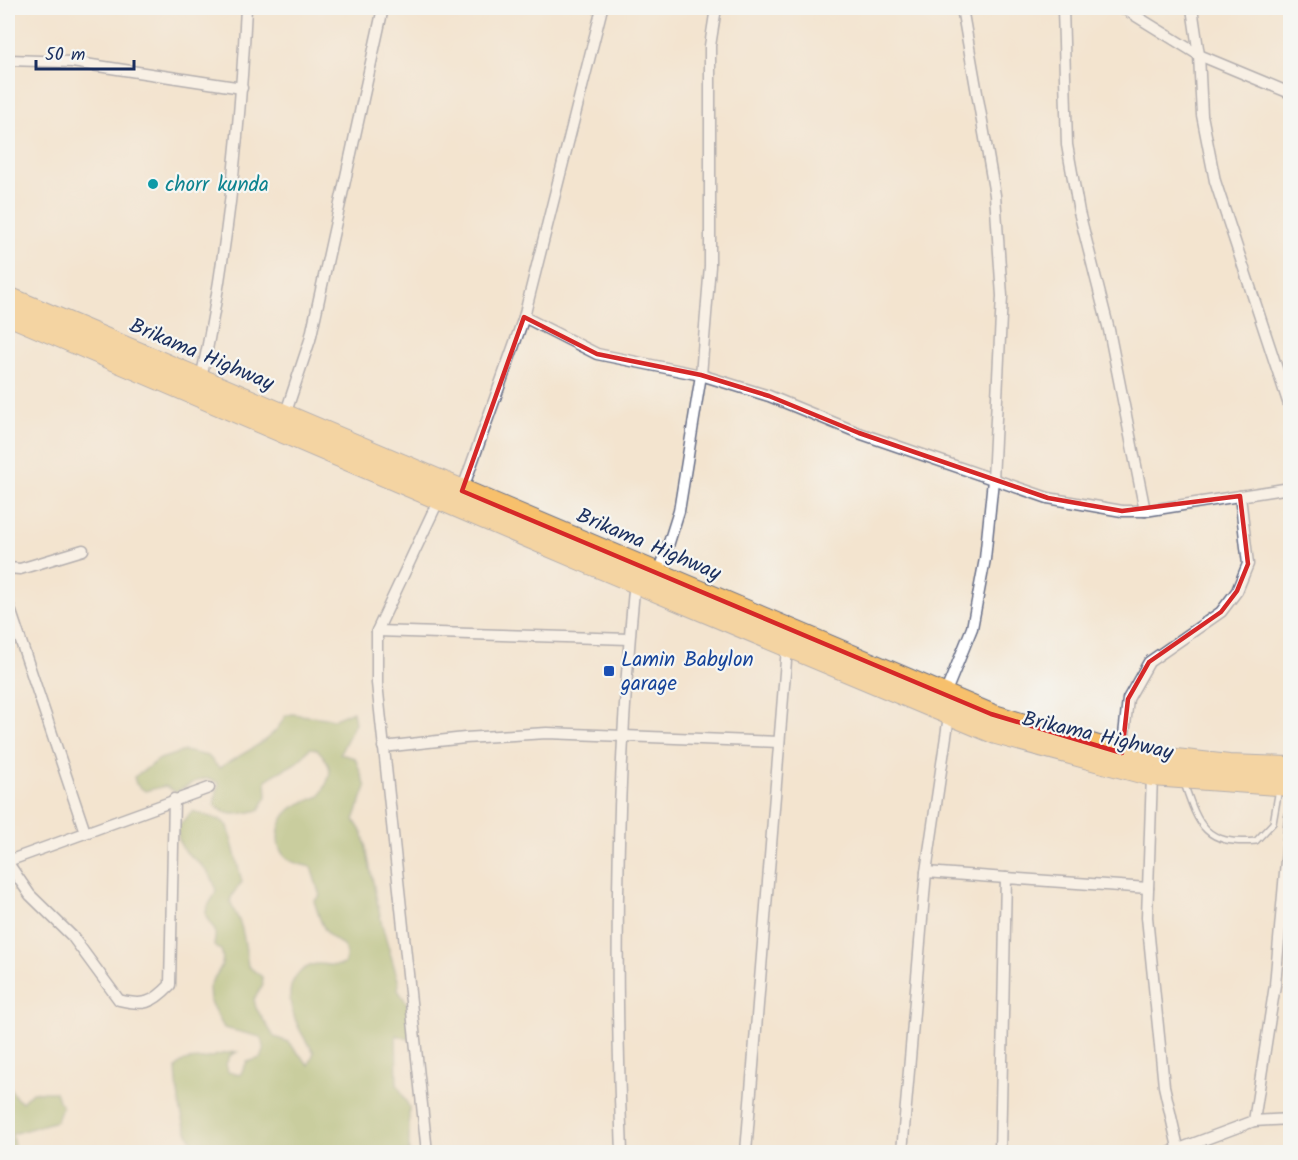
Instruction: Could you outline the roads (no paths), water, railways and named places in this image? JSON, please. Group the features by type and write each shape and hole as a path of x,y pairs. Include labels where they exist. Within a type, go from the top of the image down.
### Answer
{"highway":[{"name":"Brikama Highway","path":"8,297 462,491 586,553"},
{"name":"Brikama Highway","path":"8,315 439,499 586,553 636,574 787,648 949,716 1030,745 1152,776 1285,786"},
{"name":"Brikama Highway","path":"636,574 659,574 1001,718 1122,753 1208,764 1290,767"}],"street":[{"path":"201,379 217,302 242,88 246,8"},
{"path":"285,415 310,340 383,8"},
{"path":"462,491 524,317 551,201 602,8"},
{"path":"659,574 679,511 701,375 710,266 710,46 716,8"},
{"path":"945,694 972,628 985,559 993,480 1002,296 995,195 962,8"},
{"path":"1063,8 1066,145 1079,212 1109,330 1145,511"},
{"path":"1123,8 1199,55 1290,93"},
{"path":"1192,8 1199,55 1202,115 1215,181 1290,408"},
{"path":"8,60 72,62 242,88"},
{"path":"524,317 597,354 701,375 769,396 859,433 1048,498 1122,512 1145,511 1290,488"},
{"path":"1122,753 1128,699 1149,662 1221,612 1237,591 1248,564 1240,496"},
{"path":"427,1152 376,683 377,631 439,499"},
{"path":"8,568 20,569 83,550"},
{"path":"622,1152 617,1022 622,738 636,574"},
{"path":"8,603 85,832"},
{"path":"377,631 629,639"},
{"path":"746,1152 787,648"},
{"path":"902,1152 926,872 949,716"},
{"path":"383,747 465,738 547,733 622,738 779,742"},
{"path":"1152,776 1147,917 1164,1086 1176,1152 1254,1121 1290,1119"},
{"path":"174,799 170,985 159,996 140,1005 119,1000 72,936 30,895 8,862 174,799 209,788"},
{"path":"1254,1121 1275,985 1289,858 1290,816"},
{"path":"926,872 1148,888"},
{"path":"1000,1152 1006,878"}],"lane":[{"path":"1183,779 1197,822 1218,839 1234,843 1256,841 1273,823 1285,786"}],"place":[{"name":"chorr kunda","path":"153,184"},
{"name":"Lamin Babylon garage","path":"609,671"}]}
